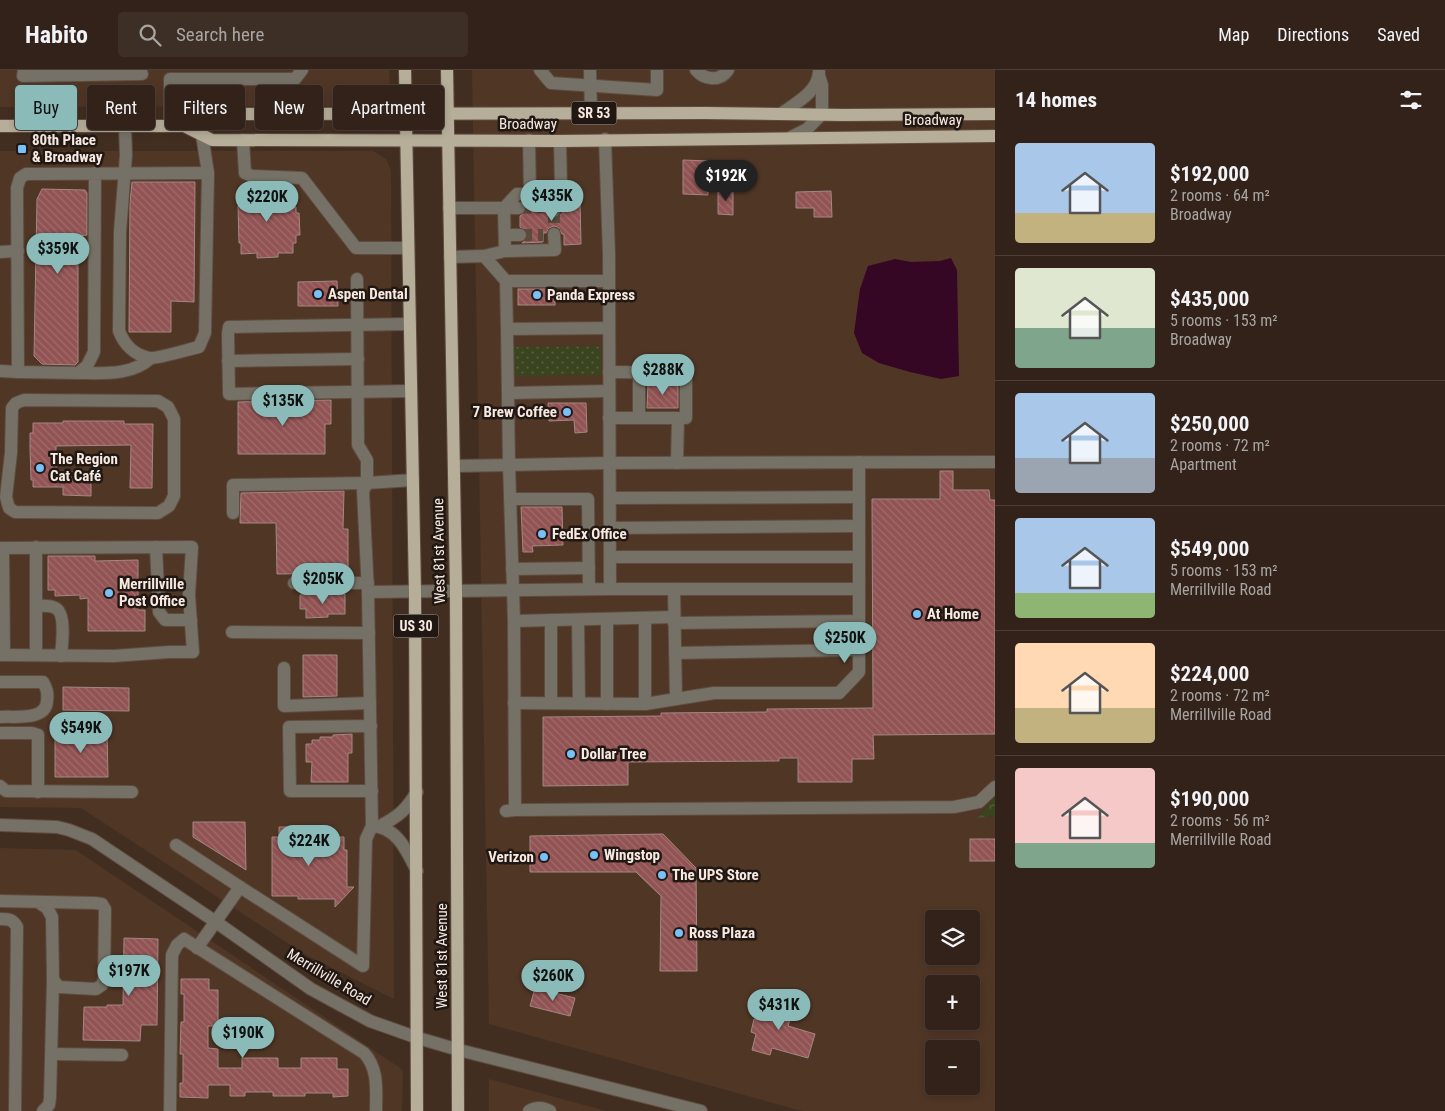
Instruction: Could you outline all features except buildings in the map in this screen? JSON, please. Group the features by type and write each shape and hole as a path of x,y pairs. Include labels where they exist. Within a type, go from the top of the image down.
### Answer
{"main road":[{"name":"US 30","path":"405,70 405,85"},
{"name":"US 30","path":"446,70 448,140"},
{"name":"Broadway","path":"245,114 333,114"},
{"name":"Broadway","path":"444,114 995,114"},
{"name":"Broadway","path":"0,126 87,127"},
{"name":"Broadway","path":"192,130 212,140 406,141 995,136"},
{"name":"US 30","path":"406,130 406,141"},
{"name":"West 81st Avenue","path":"448,140 456,590 458,1111"},
{"name":"West 81st Avenue","path":"406,141 415,592 418,1111"}],"street":[{"path":"24,70 23,76 142,74"},
{"path":"540,70 551,83 657,90 657,70"},
{"path":"590,70 591,113"},
{"path":"696,70 706,78 725,75 728,70"},
{"path":"172,74 297,73"},
{"path":"782,113 809,92 816,83 819,73"},
{"path":"791,138 807,129 822,114 822,85 819,73"},
{"path":"125,130 126,155 120,232 119,331 124,344 151,358"},
{"path":"0,371 120,372 144,365 151,358 199,347 205,332 208,174 202,135"},
{"path":"605,139 609,281 610,589"},
{"path":"243,140 245,173 252,176 302,178 356,248 408,248"},
{"path":"529,140 530,194"},
{"path":"550,209 554,194 560,188 560,140"},
{"path":"18,372 17,188 20,178 26,174 208,174"},
{"path":"78,373 87,366 94,352 95,174"},
{"path":"505,251 504,208 517,194 554,194"},
{"path":"449,208 520,208"},
{"path":"505,235 520,235"},
{"path":"450,257 484,256 505,251 555,250 551,235"},
{"path":"0,252 18,252"},
{"path":"484,256 506,282 514,621 514,703 510,811 954,807 979,802 995,787"},
{"path":"357,279 358,445 367,460 367,483 363,491 368,588 372,791 376,826"},
{"path":"506,282 609,281"},
{"path":"410,324 229,327 228,361 229,394 411,391"},
{"path":"507,329 609,328"},
{"path":"228,361 358,359"},
{"path":"609,372 686,373 686,418 609,418"},
{"path":"639,373 639,418"},
{"path":"508,393 609,391"},
{"path":"24,400 158,401 168,407 174,419 174,496 169,506 158,513 15,512 9,508 6,497 4,471 11,453 12,408 16,403 24,400"},
{"path":"677,463 678,418"},
{"path":"514,703 645,704 714,693 839,693 859,672 859,462"},
{"path":"454,466 609,463 995,462"},
{"path":"233,513 233,485 367,483 413,480"},
{"path":"610,498 859,497"},
{"path":"510,499 588,499 589,589"},
{"path":"610,528 859,526"},
{"path":"156,547 159,612 164,620 191,620"},
{"path":"156,547 192,547 189,595 193,652 114,656 2,655 2,548 156,547"},
{"path":"36,548 36,655"},
{"path":"610,557 859,557"},
{"path":"512,569 589,568"},
{"path":"294,583 415,592 589,589 859,589"},
{"path":"674,589 676,699"},
{"path":"36,606 54,607 60,611 62,622 61,656"},
{"path":"514,621 645,618 674,620 859,621"},
{"path":"645,618 645,704"},
{"path":"607,619 607,704"},
{"path":"551,620 552,704"},
{"path":"578,620 579,704"},
{"path":"232,632 368,633"},
{"path":"675,653 859,650"},
{"path":"284,668 284,706 370,703"},
{"path":"0,682 43,682 47,689 47,703 45,711 39,715 0,717"},
{"path":"371,726 289,727 289,772 290,791 372,791"},
{"path":"0,733 32,733 38,735 38,792"},
{"path":"0,786 6,791 132,792"},
{"path":"176,845 363,966 366,839 376,826 396,818 407,809 417,792"},
{"name":"Merrillville Road","path":"0,825 57,827 82,834 216,922 295,978 331,1000 370,1020 418,1038 459,1050 702,1111"},
{"path":"376,826 402,841 417,872"},
{"path":"197,948 240,887"},
{"path":"0,901 102,904 104,909 104,979 102,985 96,989 59,987 53,980"},
{"path":"38,902 47,908 52,917 53,980 50,1098 49,1105 43,1111"},
{"path":"0,919 8,919 14,922 17,927 15,1111"},
{"path":"170,1111 172,955 177,945 184,940 364,1053 371,1060 374,1069 376,1111"},
{"path":"52,1054 122,1055"},
{"path":"529,1111 535,1108 550,1111"}],"shaded area":[{"path":"0,70 389,70 390,85 333,85 333,106 323,106 323,85 255,85 255,106 245,106 245,85 165,85 165,107 155,107 155,85 87,85 87,107 77,107 77,85 15,85 15,107 0,107"},
{"path":"472,70 995,70 995,796 979,817 995,816 995,1111 802,1111 489,1024"},
{"path":"0,151 373,151 386,159 391,170 394,999 306,955 81,808 0,807"},
{"path":"951,258 957,270 959,376 941,379 910,372 879,363 862,353 854,333 860,289 868,266 895,259 911,262 940,261"},
{"path":"0,848 76,850 403,1070 402,1111 0,1111"},
{"path":"489,1079 606,1111 489,1111"}],"green space":[{"path":"601,346 601,375 514,376 514,347"},
{"path":"995,796 995,816 978,818"}],"tunnel":[{"path":"519,208 543,207"},
{"path":"554,211 554,234"},
{"path":"520,235 543,235"}],"place":[{"name":"80th Place & Broadway","path":"22,149"},
{"name":"Aspen Dental","path":"318,294"},
{"name":"Panda Express","path":"537,295"},
{"name":"7 Brew Coffee","path":"567,412"},
{"name":"The Region Cat Café","path":"40,468"},
{"name":"FedEx Office","path":"542,534"},
{"name":"Merrillville Post Office","path":"109,593"},
{"name":"At Home","path":"917,614"},
{"name":"Dollar Tree","path":"571,754"},
{"name":"Wingstop","path":"594,855"},
{"name":"Verizon","path":"544,857"},
{"name":"The UPS Store","path":"662,875"},
{"name":"Ross Plaza","path":"679,933"}]}
